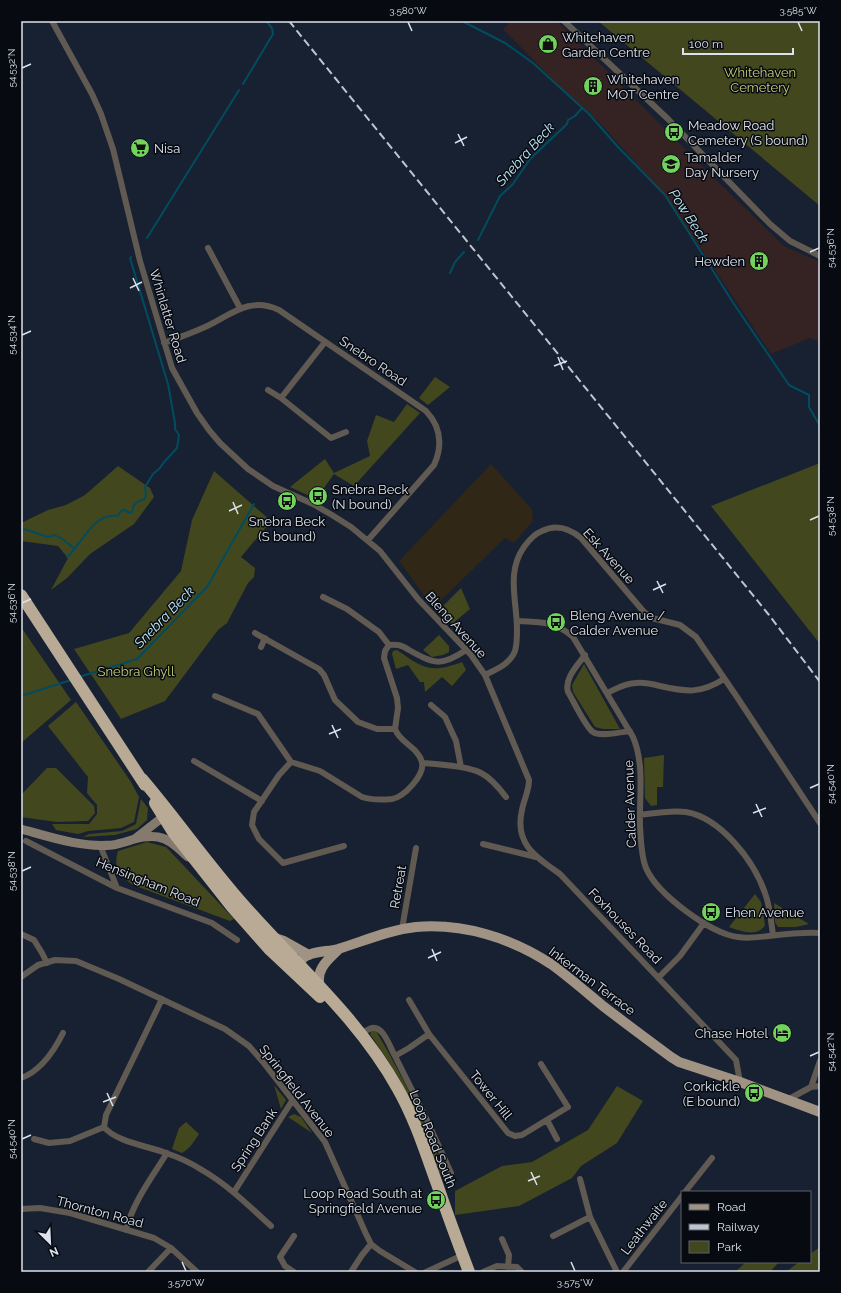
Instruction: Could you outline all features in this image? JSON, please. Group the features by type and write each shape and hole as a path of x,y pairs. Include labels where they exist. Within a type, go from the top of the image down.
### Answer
{"highway":[{"path":"21,595 167,818 357,1030"},
{"name":"Hensingham Road","path":"167,818 208,876 242,918 284,963 357,1030"},
{"name":"Loop Road South","path":"357,1030 390,1075 412,1117 469,1272"}],"main road":[{"path":"151,836 163,829 167,818"},
{"path":"135,839 167,818"},
{"path":"21,829 63,840 100,845 113,845 151,836 158,837 171,842 208,876"},
{"name":"Inkerman Terrace","path":"309,954 328,952 379,935 402,930 430,927 458,928 486,934 513,944 551,964 671,1057 696,1068 740,1082 820,1112"},
{"path":"274,938 284,941 300,951 309,954"},
{"path":"320,987 318,979 321,968 341,948"},
{"path":"284,963 298,963 328,952"},
{"path":"301,979 298,963 302,958 309,954"}],"street":[{"name":"Whinlatter Road","path":"52,21 92,94 101,114 111,142 140,261 172,368 197,413 209,430 233,456 248,469 273,486 313,504 332,515 368,540"},
{"path":"564,21 668,119 770,224 790,241 820,256"},
{"path":"208,248 240,308"},
{"name":"Snebro Road","path":"164,343 196,332 240,308 258,305 272,306 426,410 436,425 439,435 440,448 434,465 368,540"},
{"path":"281,398 325,342"},
{"path":"268,390 281,398 331,438 346,432"},
{"name":"Esk Avenue","path":"485,675 505,664 512,658 515,649 517,640 517,621 513,571 522,550 535,534 546,528 566,528 581,538 644,612 652,618 680,626 696,637 820,823"},
{"name":"Bleng Avenue","path":"368,540 380,551 418,599 466,650 485,675 529,780"},
{"path":"323,597 347,609 379,632 389,645"},
{"name":"Calder Avenue","path":"517,621 542,622 559,627 573,637 630,732 638,748 640,759 640,814 643,856 651,878 668,897 704,923 726,935 739,938 798,932 820,933"},
{"path":"255,633 319,669 324,675 335,700 358,722 377,729 395,729"},
{"path":"261,646 265,638"},
{"path":"215,696 258,714 291,762 320,771 362,797 369,799 393,799 399,796 415,781 420,774 422,762 416,752 400,738 395,729 398,708 397,698 384,658 385,651 389,645 396,644 403,646 426,660 442,662 449,660 466,650"},
{"path":"585,655 568,680 566,686 588,727 593,733 600,734 630,732"},
{"path":"607,693 626,684 644,682 688,691 706,689 724,678"},
{"path":"431,705 445,717 456,741 460,767"},
{"path":"194,761 262,800"},
{"path":"291,762 278,775 254,812 252,825 258,839 283,863 344,846"},
{"path":"422,762 460,767 481,773 498,787 506,797"},
{"name":"Foxhouses Road","path":"529,780 529,787 522,810 520,828 528,849 536,857 560,874 736,1060 740,1082"},
{"path":"640,814 673,811 687,812 703,817 719,827 742,854 759,879 766,894 773,935"},
{"name":"Hensingham Road","path":"26,841 117,888 212,923 237,940"},
{"path":"483,844 536,857"},
{"path":"100,845 117,888"},
{"name":"Retreat","path":"402,930 416,848"},
{"path":"659,978 680,956 704,923"},
{"path":"21,934 34,940 47,963"},
{"name":"Springfield Avenue","path":"21,977 38,965 55,960 76,961 119,979 225,1028 249,1046 263,1062 324,1142 371,1244 415,1272"},
{"path":"162,1000 106,1115 104,1127 109,1133 134,1143 167,1153 202,1170 234,1192 271,1226"},
{"name":"Tower Hill","path":"409,1000 428,1034 508,1133 515,1136 522,1135 568,1107 541,1064"},
{"path":"357,1030 370,1028 380,1030 395,1056 425,1116 451,1173"},
{"path":"21,1078 41,1066 55,1049 62,1033"},
{"path":"395,1056 428,1034"},
{"path":"811,1087 820,1061"},
{"path":"787,1100 811,1087 820,1086"},
{"name":"Spring Bank","path":"234,1192 292,1101"},
{"path":"547,1120 558,1139"},
{"path":"34,1139 49,1143 70,1141 104,1127"},
{"path":"126,1230 128,1219 133,1208 167,1153"},
{"path":"686,1191 712,1158"},
{"name":"Leathwaite","path":"580,1179 590,1217 617,1272"},
{"name":"Leathwaite","path":"623,1272 681,1197"},
{"name":"Thornton Road","path":"21,1209 40,1208 70,1214 154,1238 171,1248 197,1272"},
{"path":"553,1236 590,1217"},
{"path":"294,1236 280,1257 285,1266 294,1272"},
{"path":"502,1239 509,1256 508,1267"},
{"path":"351,1272 371,1244"},
{"path":"148,1272 171,1248"},
{"path":"426,1272 463,1255"},
{"path":"483,1272 497,1266 517,1267 522,1272"}],"shaded area":[{"path":"512,21 557,21 784,246 820,262 820,342 810,338 771,354 664,194 598,121 557,84 503,29"},
{"path":"491,464 532,509 533,521 514,543 505,538 437,604 426,598 399,561"}],"green space":[{"name":"Whitehaven Cemetery","path":"598,21 820,21 820,206"},
{"path":"435,377 450,387 428,405 419,398"},
{"path":"407,404 420,413 354,486 334,474 316,499 290,487 325,459 334,473 370,456 367,441 376,415 394,422"},
{"path":"820,463 820,644 711,506"},
{"path":"118,466 150,488 154,497 134,524 90,554 67,578 51,590 68,558 58,546 21,541 21,523 48,510 66,505 85,495"},
{"name":"Snebra Ghyll","path":"214,471 271,521 241,557 255,568 254,577 248,583 227,623 218,630 165,701 121,719 74,649 129,633 181,571 192,520"},
{"path":"461,588 470,609 452,624 439,610"},
{"name":"Snebra Ghyll","path":"21,627 71,700 21,743"},
{"path":"439,635 449,646 449,652 432,657 423,650"},
{"path":"397,650 421,665 427,667 442,668 462,662 466,670 452,686 442,677 425,692 424,682 420,682 408,665 396,669 392,654 393,651"},
{"path":"584,664 620,729 603,729 595,727 573,692 572,685"},
{"path":"76,702 131,782 139,797 134,822 121,828 88,831 78,834 56,830 52,824 89,824 97,814 97,805 87,793 88,777 48,726"},
{"path":"664,755 663,787 657,787 657,805 651,806 645,798 644,758"},
{"path":"47,768 56,768 94,806 95,813 88,821 57,822 21,817 21,795"},
{"path":"141,799 148,808 147,820 137,829 115,835 83,837 89,834 122,831 136,824"},
{"path":"147,842 166,847 234,919 230,921 133,885 124,878 118,871 117,867 116,862 118,851"},
{"path":"755,894 761,902 765,925 762,929 748,932 729,927"},
{"path":"774,903 809,924 796,927 778,927 775,922"},
{"path":"372,1030 376,1031 405,1083 446,1174 441,1176 404,1087 370,1034"},
{"path":"274,1085 286,1100 281,1109"},
{"path":"617,1086 643,1101 617,1143 581,1166 572,1178 519,1206 455,1215 455,1191 502,1166 532,1162 588,1130"},
{"path":"294,1114 301,1117 312,1133 288,1117"},
{"path":"186,1122 199,1134 190,1147 182,1153 172,1149 179,1128"},
{"path":"820,1247 820,1272 786,1272 798,1263 811,1263 811,1253"},
{"path":"745,1263 778,1263 770,1272 735,1272"}],"waterway":[{"path":"243,84 273,34 272,28 266,21"},
{"name":"Pow Beck","path":"462,21 505,43 533,63 589,114 618,147 665,195 734,304 789,385 809,395 809,407 820,426"},
{"path":"147,238 239,90"},
{"name":"Snebra Beck","path":"478,240 500,196 513,184 530,159 567,124 568,120 575,116 582,108"},
{"name":"Snebra Beck","path":"450,273 455,262 464,252"},
{"path":"67,557 89,530 102,519 109,516 118,516 121,511 124,510 130,513 132,512 136,503 145,499 145,487 153,474 177,448 179,435 175,429 168,384 130,258 131,257"},
{"name":"Snebra Beck","path":"79,677 137,659 207,587 254,504"},
{"path":"24,529 48,537 55,535 72,547 76,548"},
{"name":"Snebra Beck","path":"21,696 71,680"}],"railway":[{"path":"289,21 769,615 820,682"}],"place":[{"name":"Whitehaven Garden Centre","path":"548,44"},
{"name":"Whitehaven MOT Centre","path":"593,86"},
{"name":"Meadow Road Cemetery (S bound)","path":"674,132"},
{"name":"Nisa","path":"140,148"},
{"name":"Tamalder Day Nursery","path":"671,164"},
{"name":"Hewden","path":"759,261"},
{"name":"Snebra Beck (N bound)","path":"318,496"},
{"name":"Snebra Beck (S bound)","path":"287,501"},
{"name":"Bleng Avenue / Calder Avenue","path":"556,622"},
{"name":"Ehen Avenue","path":"711,912"},
{"name":"Chase Hotel","path":"782,1033"},
{"name":"Corkickle (E bound)","path":"754,1093"},
{"name":"Loop Road South at Springfield Avenue","path":"436,1200"}]}
